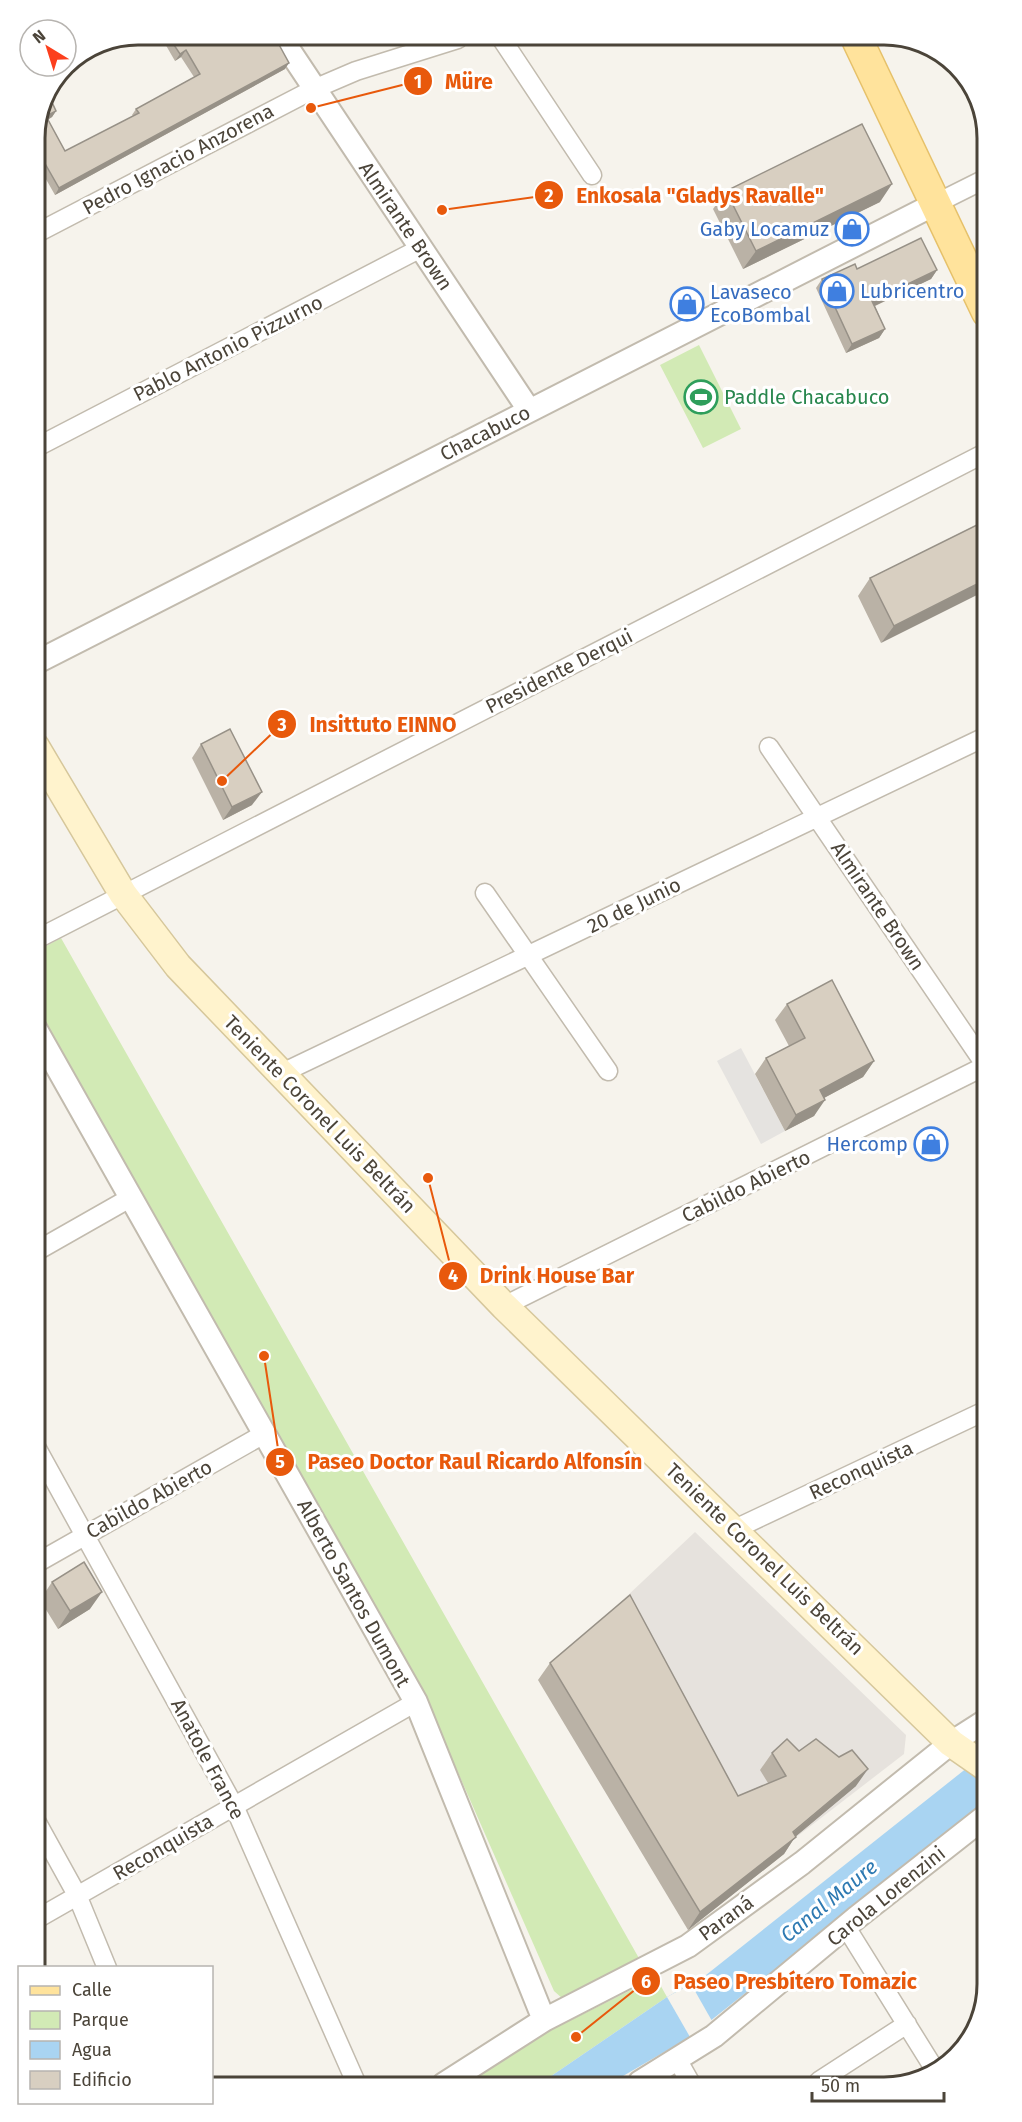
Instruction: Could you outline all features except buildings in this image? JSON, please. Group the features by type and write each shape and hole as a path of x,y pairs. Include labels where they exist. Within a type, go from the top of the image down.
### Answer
{"main road":[{"path":"860,45 977,291"},
{"name":"Teniente Coronel Luis Beltrán","path":"45,763 123,894 178,966 504,1306 735,1529 951,1743 977,1761"}],"street":[{"name":"Almirante Brown","path":"286,45 529,410"},
{"name":"Pedro Ignacio Anzorena","path":"45,229 314,88 356,71 439,45"},
{"path":"506,45 592,175"},
{"path":"936,204 977,183"},
{"name":"Chacabuco","path":"45,658 936,204"},
{"name":"Pablo Antonio Pizzurno","path":"45,443 421,248"},
{"name":"Presidente Derqui","path":"45,935 977,457"},
{"name":"20 de Junio","path":"280,1074 977,741"},
{"name":"Almirante Brown","path":"770,747 977,1051"},
{"path":"485,893 608,1071"},
{"name":"Alberto Santos Dumont","path":"45,1046 416,1702 544,2020"},
{"name":"Cabildo Abierto","path":"504,1306 977,1071"},
{"path":"45,1246 130,1198"},
{"name":"Reconquista","path":"735,1529 977,1415"},
{"name":"Cabildo Abierto","path":"45,1558 264,1434"},
{"name":"Anatole France","path":"45,1464 234,1806 353,2077"},
{"name":"Reconquista","path":"45,1914 416,1702"},
{"name":"Paraná","path":"455,2077 544,2020 688,1946 802,1863 951,1743 977,1726"},
{"name":"Carola Lorenzini","path":"648,2077 714,2036 977,1823"},
{"path":"45,1838 77,1895 106,1966"},
{"path":"846,1927 931,2064"},
{"path":"825,2077 907,2024"},
{"path":"677,2059 687,2077"}],"shaded area":[{"path":"741,1048 785,1131 761,1144 717,1061"},
{"path":"695,1532 906,1735 904,1754 685,1923 539,1679"}],"green space":[{"name":"Paddle Chacabuco","path":"699,345 741,429 703,448 660,365"},
{"path":"61,938 640,1960 563,1999 554,1991 427,1702 45,1027 45,947"},
{"path":"653,1979 658,1981 667,1997 550,2077 475,2077 549,2031"}],"water":[{"name":"Canal Maure","path":"977,1760 977,1809 690,2037 621,2077 550,2077 667,1997 706,1975"}],"pier":[{"path":"691,1984 712,2021 690,2037 667,1997"}],"place":[{"name":"Müre","path":"311,108"},
{"name":"Enkosala \"Gladys Ravalle\"","path":"442,210"},
{"name":"Gaby Locamuz","path":"852,229"},
{"name":"Lubricentro","path":"837,291"},
{"name":"Lavaseco EcoBombal","path":"687,304"},
{"name":"Paddle Chacabuco","path":"701,397"},
{"name":"Insittuto EINNO","path":"222,781"},
{"name":"Hercomp","path":"931,1144"},
{"name":"Drink House Bar","path":"428,1178"},
{"name":"Paseo Doctor Raul Ricardo Alfonsín","path":"264,1356"},
{"name":"Paseo Presbítero Tomazic","path":"576,2037"}]}
